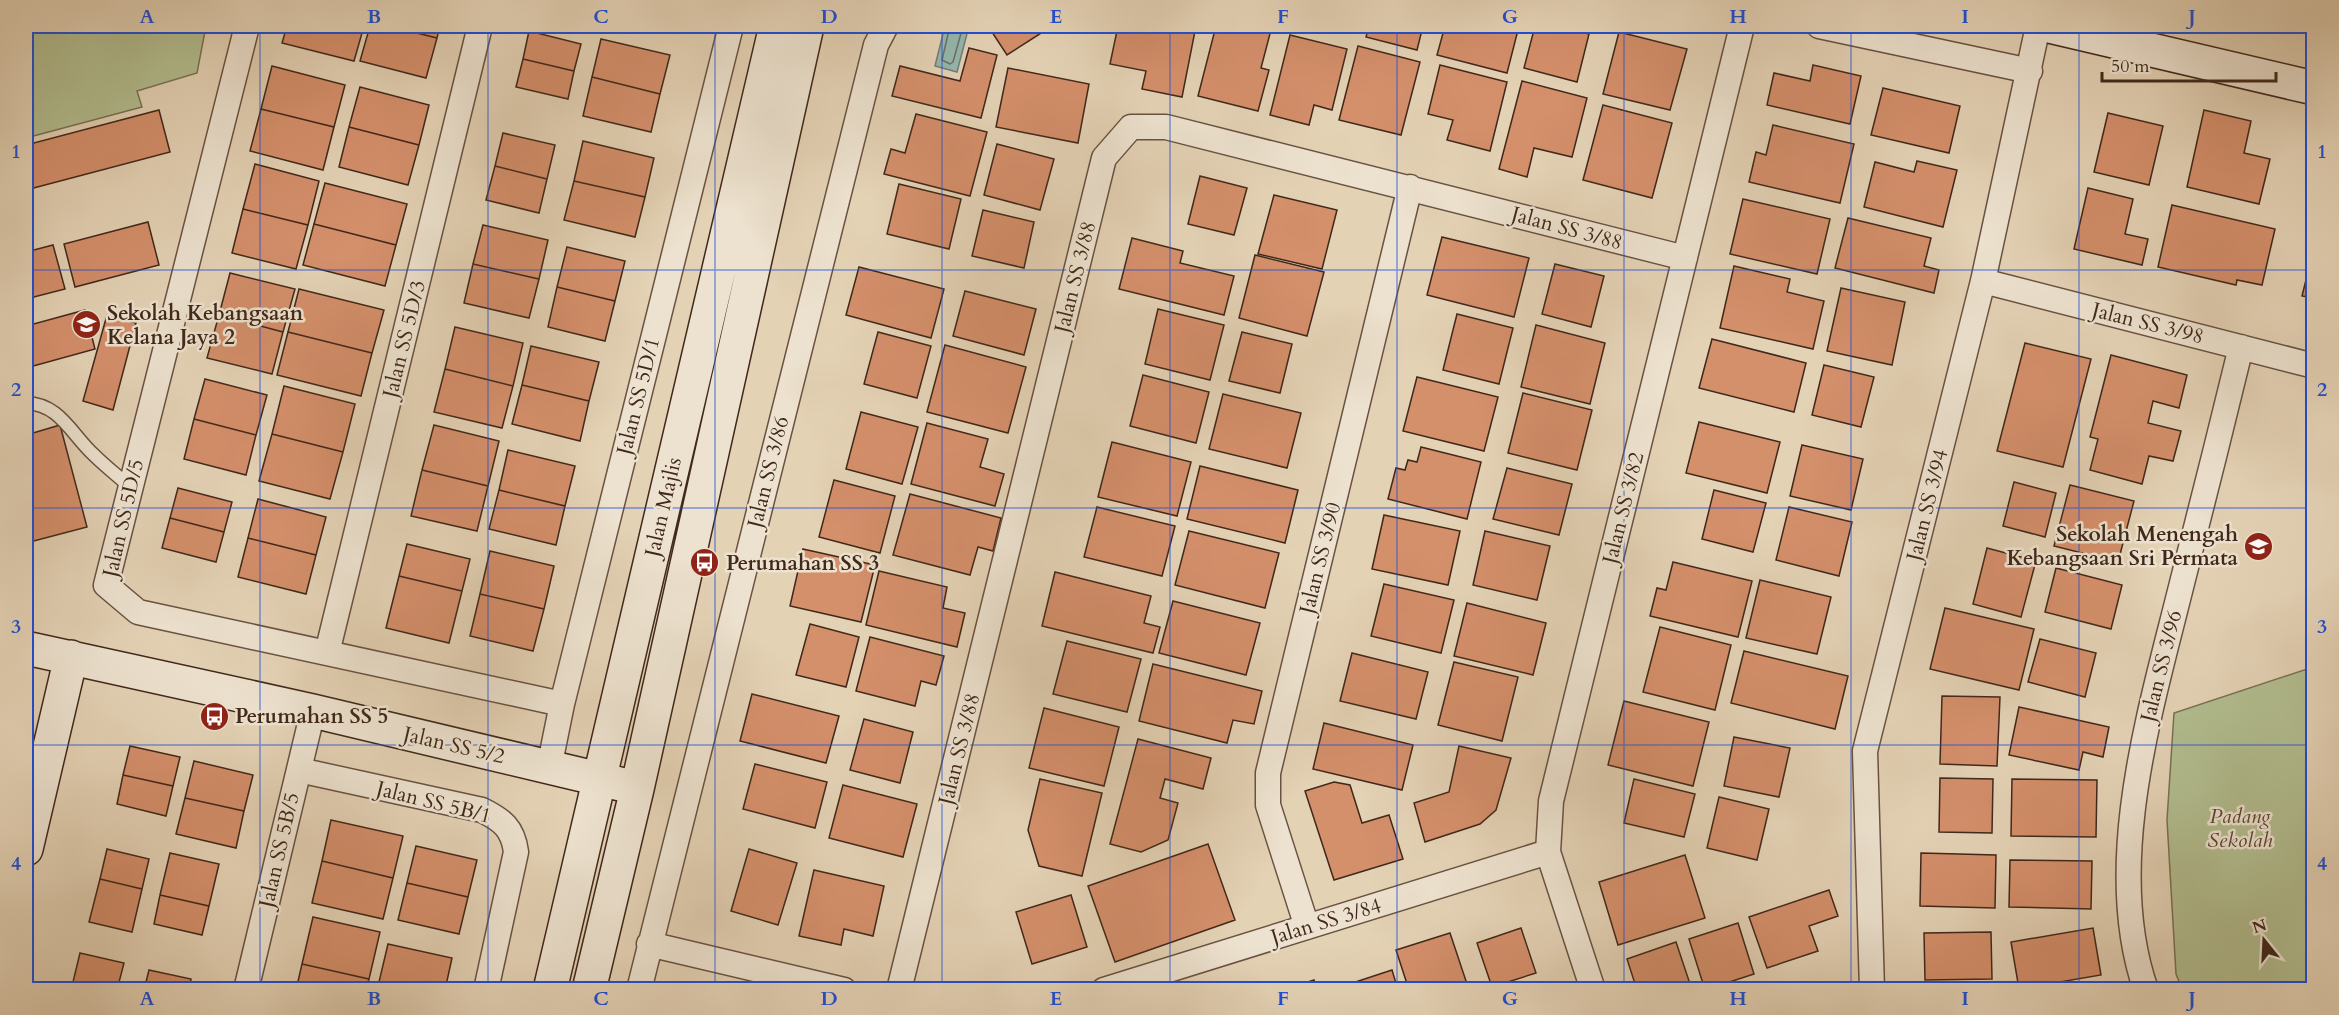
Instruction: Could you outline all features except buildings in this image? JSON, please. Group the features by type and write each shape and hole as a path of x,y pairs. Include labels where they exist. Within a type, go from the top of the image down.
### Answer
{"main road":[{"name":"Jalan Majlis","path":"550,990 776,26"},
{"name":"Jalan Majlis","path":"589,990 637,789 807,26"},
{"path":"2049,26 2313,88"},
{"name":"Jalan SS 5/2","path":"26,648 313,711 599,778 637,789"},
{"path":"26,849 40,757 72,657"}],"street":[{"name":"Jalan SS 5D/5","path":"247,26 129,486 106,585 138,612 562,704"},
{"name":"Jalan SS 5D/3","path":"327,653 480,26"},
{"name":"Jalan SS 5D/1","path":"549,768 562,704 731,26"},
{"name":"Jalan SS 3/86","path":"639,990 876,45 886,26"},
{"name":"Jalan SS 3/82","path":"1593,990 1548,852 1551,801 1742,26"},
{"path":"1819,26 2030,71"},
{"name":"Jalan SS 3/94","path":"1872,990 1865,751 1983,281 2038,26"},
{"name":"Jalan SS 3/88","path":"899,990 1104,158 1131,127 1166,127 1685,258"},
{"name":"Jalan SS 3/90","path":"1307,927 1268,805 1268,773 1410,187"},
{"name":"Jalan SS 3/98","path":"1983,281 2313,366"},
{"name":"Jalan SS 3/96","path":"2146,990 2132,930 2129,867 2140,750 2241,347"},
{"name":"Jalan SS 5B/5","path":"246,990 313,711"},
{"name":"Jalan SS 5B/1","path":"299,770 482,810 501,819 514,835 516,852 486,990"},
{"name":"Jalan SS 3/84","path":"1104,990 1548,852"},
{"path":"649,944 844,990"}],"lane":[{"path":"26,403 41,405 55,411 92,454 129,486"}],"green space":[{"path":"26,26 206,26 197,73 137,91 142,107 26,138"},
{"name":"Padang Sekolah","path":"2313,667 2313,989 2182,989 2176,974 2167,820 2174,713"}],"water":[{"path":"945,26 969,26 957,72 935,66"}],"place":[{"name":"Sekolah Kebangsaan Kelana Jaya 2","path":"86,325"},
{"name":"Sekolah Menengah Kebangsaan Sri Permata","path":"2259,546"},
{"name":"Perumahan SS 3","path":"705,563"},
{"name":"Perumahan SS 5","path":"214,716"}]}
